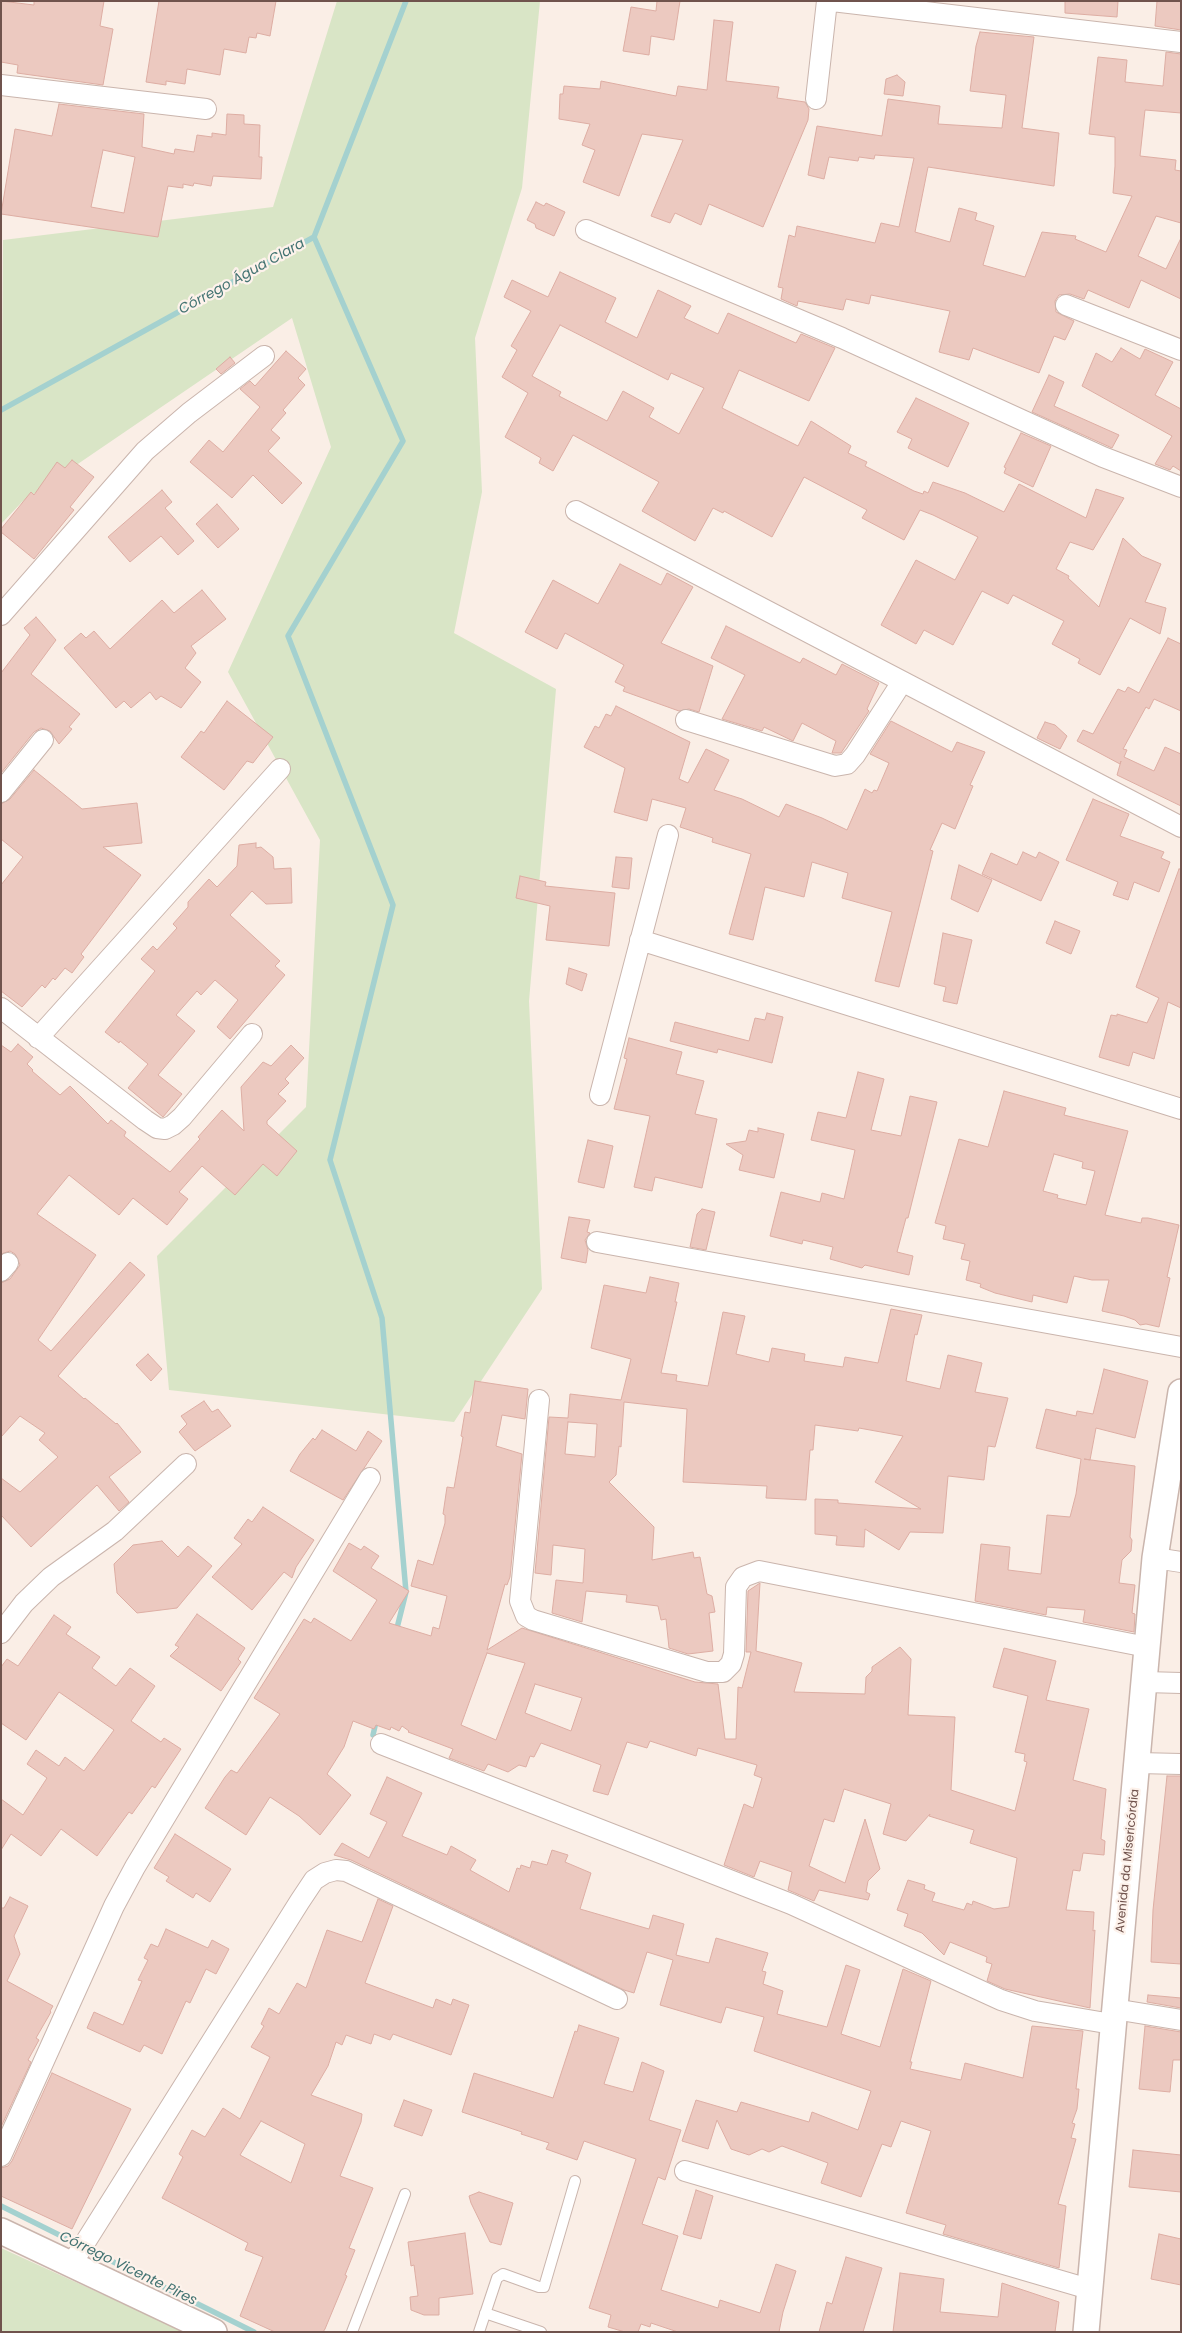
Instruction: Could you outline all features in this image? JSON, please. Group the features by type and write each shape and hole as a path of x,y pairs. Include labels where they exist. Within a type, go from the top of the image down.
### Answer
{"street":[{"path":"816,99 827,1"},
{"path":"832,1 1181,42"},
{"path":"1,85 206,109"},
{"path":"586,230 842,338 1103,457 1181,487"},
{"path":"1066,305 1181,350"},
{"path":"1,615 145,451 189,413 264,356"},
{"path":"576,511 1181,827"},
{"path":"686,720 835,766 848,764 902,682"},
{"path":"1,792 43,740"},
{"path":"38,1038 280,768"},
{"path":"600,1095 668,835"},
{"path":"640,940 1181,1109"},
{"path":"1,1008 145,1120 157,1128 164,1129 173,1126 182,1117 252,1034"},
{"path":"597,1242 1181,1347"},
{"name":"Avenida da Misericórdia","path":"1086,2332 1155,1558 1181,1392"},
{"path":"539,1400 520,1593 522,1610 526,1616 534,1620 707,1672 723,1672 731,1664 734,1654 736,1587 743,1577 759,1571 1147,1648"},
{"path":"1,1633 24,1603 51,1576 115,1531 186,1464"},
{"path":"1,2156 110,1915 135,1866 370,1478"},
{"path":"1155,1558 1181,1562"},
{"path":"1145,1682 1181,1683"},
{"path":"381,1744 791,1904 1001,2000 1035,2011 1181,2020"},
{"path":"1138,1763 1181,1764"},
{"path":"71,2265 300,1901 314,1880 325,1873 336,1870 346,1871 616,1998"},
{"path":"685,2171 1089,2289"},
{"path":"1,2231 214,2332"}],"lane":[{"path":"479,2332 497,2278 503,2274 539,2287 544,2287 575,2181"},
{"path":"352,2332 405,2194"},
{"path":"485,2313 540,2332"}],"green space":[{"path":"337,1 540,1 522,188 475,338 482,492 454,633 556,689 529,1001 542,1289 454,1422 169,1390 157,1256 306,1107 320,840 228,672 331,447 292,318 22,502 1,524 3,240 273,207"},
{"path":"1,2248 185,2332 1,2332"}],"building":[{"path":"1,1 34,5 34,1 104,1 100,26 113,29 103,85 17,73 18,65 1,62"},
{"path":"159,1 276,1 270,36 257,33 256,38 249,37 246,53 224,49 220,75 187,69 185,84 166,81 166,85 146,82"},
{"path":"657,1 680,1 674,40 651,36 649,55 623,51 631,7 656,11"},
{"path":"1065,1 1118,1 1117,17 1065,13"},
{"path":"1157,1 1181,1 1181,30 1155,26"},
{"path":"714,20 733,22 726,81 779,87 777,98 805,102 809,109 808,120 763,227 709,204 701,225 675,213 670,223 651,216 683,140 642,134 619,196 583,182 595,150 582,145 590,124 559,119 560,94 563,94 564,86 600,89 601,81 676,96 678,86 707,90"},
{"path":"980,32 1034,37 1022,128 1059,133 1054,186 928,167 915,232 950,242 959,208 977,213 975,220 994,226 983,265 1025,277 1042,232 1076,236 1075,239 1106,252 1132,196 1113,193 1115,137 1089,134 1098,57 1127,60 1125,82 1163,86 1166,52 1181,54 1181,113 1145,110 1140,156 1176,160 1175,170 1181,171 1181,223 1156,216 1138,256 1166,269 1181,238 1181,299 1141,280 1129,308 1088,290 1084,299 1070,294 1059,295 1055,301 1056,312 1074,321 1065,340 1054,336 1039,373 973,348 969,360 939,352 950,311 871,295 869,304 846,299 843,310 798,301 797,306 781,299 783,288 778,287 789,235 795,237 797,226 875,243 881,223 899,227 914,158 875,155 874,159 859,157 858,161 829,157 824,179 808,175 817,126 882,136 888,99 940,106 938,124 1002,128 1006,95 970,91 976,46"},
{"path":"897,75 905,82 903,96 884,94 886,79"},
{"path":"59,104 144,114 142,147 174,154 175,149 194,152 197,135 212,137 212,133 226,135 227,114 244,115 244,124 260,125 259,157 262,157 261,179 213,176 211,186 194,183 193,186 183,184 183,188 168,186 158,237 1,214 15,129 52,136","holes":["103,150 135,157 124,213 91,207"]},
{"path":"536,202 544,206 546,203 565,212 554,236 536,228 535,224 527,220"},
{"path":"560,272 616,298 605,322 637,338 658,290 691,306 684,318 718,334 728,313 796,343 801,334 835,348 809,401 739,370 722,408 798,446 811,421 851,446 848,453 867,462 865,466 914,491 923,494 924,491 928,493 933,482 965,493 1004,512 1019,484 1086,518 1096,489 1124,498 1093,550 1070,542 1056,569 1069,576 1068,578 1099,607 1123,538 1142,556 1161,564 1145,602 1166,608 1160,634 1130,618 1100,675 1078,663 1080,659 1052,644 1064,621 1013,595 1008,604 982,591 953,645 924,630 916,644 881,625 916,560 955,580 978,537 933,515 920,510 904,540 862,518 867,510 804,477 772,537 724,511 723,513 713,508 695,541 642,511 659,482 573,435 553,471 539,463 541,458 505,437 528,393 502,377 517,350 511,346 531,311 504,297 512,280 548,297","holes":["560,325 668,380 671,373 704,388 679,434 649,417 654,408 623,391 607,421 559,396 561,392 532,376"]},
{"path":"1121,348 1140,359 1145,349 1173,362 1155,395 1181,409 1181,471 1173,466 1170,470 1155,464 1172,436 1082,386 1096,353 1112,362"},
{"path":"286,351 306,369 298,378 305,385 283,410 286,413 271,430 280,438 268,451 302,483 282,504 253,475 232,498 190,462 209,440 223,452 260,407 240,389 250,381 255,386"},
{"path":"230,357 235,363 221,374 216,369"},
{"path":"1049,375 1064,382 1054,406 1119,435 1112,448 1032,412"},
{"path":"916,398 969,423 948,467 908,448 912,439 897,432"},
{"path":"1021,433 1051,446 1033,487 1004,473 1006,468 1004,467"},
{"path":"72,460 94,477 70,507 74,510 34,559 1,532 1,529 31,492 34,495 57,462 65,468"},
{"path":"162,490 172,502 165,508 194,541 178,555 161,536 130,562 108,537"},
{"path":"217,504 239,529 218,548 196,524"},
{"path":"620,564 661,585 667,573 693,587 661,643 713,666 699,712 689,709 679,711 623,691 625,687 615,682 624,665 565,633 557,649 525,632 553,580 598,604"},
{"path":"202,590 226,619 191,646 196,653 185,668 201,682 181,708 161,696 156,700 150,692 131,708 124,701 116,708 64,648 81,633 86,638 94,631 110,649 162,600 174,613"},
{"path":"36,617 56,640 31,674 80,714 69,727 72,729 59,744 50,731 41,728 34,732 1,773 1,673 30,635 24,628"},
{"path":"726,626 800,663 803,658 836,675 842,664 879,683 867,709 869,711 841,753 832,753 836,741 802,723 793,741 764,727 762,731 722,719 745,675 711,658"},
{"path":"1168,638 1181,644 1181,711 1154,699 1149,709 1146,707 1123,749 1127,750 1124,757 1154,771 1165,747 1181,754 1181,806 1117,775 1121,761 1120,764 1077,741 1083,730 1093,734 1118,689 1125,692 1128,687 1139,693"},
{"path":"227,701 273,737 253,763 247,761 224,790 181,757 201,731 204,733"},
{"path":"616,706 690,742 679,779 688,783 706,749 729,760 714,790 742,799 779,817 786,804 847,830 865,789 872,793 874,790 877,791 889,763 870,754 891,721 952,752 957,742 985,752 970,785 973,786 955,829 942,823 930,850 933,851 899,987 875,981 892,912 842,898 848,873 812,862 804,897 765,887 753,940 729,934 751,854 712,842 713,838 680,827 686,808 652,799 647,821 614,812 625,768 584,747 595,726 599,728 606,714 611,716"},
{"path":"1045,722 1055,725 1067,736 1060,749 1037,738"},
{"path":"34,770 82,809 137,803 142,843 103,847 141,875 81,954 84,957 72,973 65,968 45,988 42,985 22,1007 1,991 1,885 23,857 1,839 1,804 10,799"},
{"path":"1093,799 1129,814 1120,836 1164,852 1161,858 1170,862 1159,892 1134,882 1128,900 1113,895 1118,882 1066,860"},
{"path":"256,843 256,848 261,847 273,857 274,869 291,868 292,903 266,904 252,891 230,915 280,961 275,966 285,975 230,1039 217,1027 238,1000 215,980 201,995 197,991 176,1015 195,1031 158,1075 182,1094 163,1117 128,1088 148,1064 120,1041 119,1043 105,1032 155,971 141,959 153,946 157,950 177,928 173,924 188,907 188,902 209,879 217,887 237,866 239,845"},
{"path":"1023,852 1036,858 1039,852 1059,862 1041,901 982,874 991,853 1017,865"},
{"path":"616,857 632,858 629,889 612,887"},
{"path":"959,865 992,880 978,912 951,899"},
{"path":"1179,869 1181,869 1181,1008 1168,1002 1154,1059 1133,1052 1129,1066 1099,1057 1111,1015 1117,1016 1117,1014 1147,1023 1159,998 1136,987"},
{"path":"520,876 546,882 545,886 615,893 609,946 546,940 550,906 516,898"},
{"path":"1055,921 1080,931 1071,954 1046,943"},
{"path":"943,933 972,940 957,1004 943,1001 946,987 934,984"},
{"path":"569,968 587,974 582,991 566,984"},
{"path":"767,1013 783,1017 772,1063 718,1049 717,1053 670,1041 675,1022 749,1041 755,1018 765,1020"},
{"path":"629,1038 682,1052 676,1074 704,1081 695,1114 717,1119 702,1188 655,1177 652,1191 634,1187 650,1116 614,1109 627,1059 624,1058"},
{"path":"18,1044 33,1057 27,1064 32,1071 60,1095 70,1086 108,1124 111,1120 126,1132 124,1136 170,1172 200,1139 198,1137 222,1110 244,1131 241,1087 263,1062 271,1066 291,1045 304,1058 285,1079 289,1083 278,1094 286,1101 267,1121 267,1124 297,1151 277,1176 263,1164 235,1195 202,1166 179,1192 188,1199 167,1225 133,1198 119,1215 69,1175 37,1214 96,1255 38,1340 51,1351 130,1262 145,1275 58,1376 84,1399 117,1423 141,1452 109,1477 129,1502 119,1511 97,1485 31,1547 1,1515 1,1478 20,1492 58,1457 39,1440 45,1433 20,1416 1,1437 1,1283 10,1279 20,1265 15,1254 10,1251 1,1254 1,1045 11,1052"},
{"path":"858,1072 884,1079 871,1130 901,1136 910,1096 937,1102 908,1218 906,1218 897,1252 913,1256 909,1275 865,1265 862,1268 830,1259 833,1247 803,1240 802,1244 770,1236 781,1192 820,1202 822,1193 844,1199 855,1150 811,1140 818,1112 846,1118"},
{"path":"1004,1091 1066,1108 1064,1115 1128,1131 1105,1215 1141,1223 1142,1218 1148,1218 1179,1225 1167,1277 1170,1278 1159,1327 1146,1324 1140,1325 1135,1320 1102,1311 1109,1280 1092,1280 1074,1276 1067,1303 1033,1295 1032,1302 995,1293 980,1287 981,1284 966,1280 970,1261 961,1259 965,1244 943,1239 946,1226 935,1223 959,1139 988,1147","holes":["1054,1154 1083,1162 1082,1168 1095,1171 1086,1205 1057,1198 1058,1195 1043,1191"]},
{"path":"758,1128 784,1134 774,1178 739,1170 743,1155 726,1144 746,1141 749,1130 758,1132"},
{"path":"588,1140 613,1146 604,1188 578,1182"},
{"path":"702,1209 715,1212 706,1250 690,1247 697,1214"},
{"path":"569,1217 590,1220 587,1232 590,1233 585,1240 588,1250 586,1263 561,1258"},
{"path":"650,1277 679,1283 675,1302 677,1302 661,1373 677,1375 676,1381 708,1386 723,1312 745,1316 736,1354 769,1362 772,1348 805,1354 804,1361 843,1367 845,1357 878,1363 891,1309 922,1315 917,1335 915,1334 906,1381 940,1389 948,1355 982,1363 975,1392 1008,1398 995,1447 988,1446 984,1480 948,1476 943,1533 910,1532 899,1550 865,1529 864,1547 836,1545 837,1536 815,1534 815,1499 838,1500 838,1503 921,1509 875,1482 903,1436 859,1428 858,1431 815,1425 813,1450 810,1450 806,1500 766,1498 767,1486 683,1482 687,1409 624,1402 621,1447 619,1446 616,1475 609,1482 654,1527 652,1560 693,1552 694,1558 700,1557 707,1594 712,1596 715,1612 709,1613 713,1651 688,1654 669,1648 666,1619 661,1620 658,1606 626,1602 627,1595 586,1591 582,1622 552,1613 556,1580 583,1583 585,1549 553,1545 551,1575 535,1573 549,1417 568,1418 570,1394 621,1400 631,1359 591,1348 604,1285 646,1293","holes":["568,1422 597,1424 595,1457 565,1454"]},
{"path":"148,1354 162,1369 151,1381 136,1365"},
{"path":"1104,1369 1148,1381 1135,1438 1096,1428 1090,1460 1135,1466 1130,1537 1132,1540 1131,1551 1122,1560 1119,1583 1135,1585 1132,1613 1135,1614 1134,1632 1083,1622 1085,1610 1047,1607 1046,1615 975,1601 981,1544 1010,1547 1008,1570 1041,1574 1047,1515 1070,1517 1076,1494 1081,1459 1036,1448 1046,1409 1076,1416 1077,1411 1093,1414"},
{"path":"475,1381 528,1389 525,1419 502,1415 496,1446 522,1454 510,1577 507,1585 505,1584 487,1650 522,1628 695,1682 718,1684 725,1739 736,1739 738,1687 742,1688 751,1652 746,1652 748,1591 760,1583 756,1651 802,1663 794,1692 865,1694 866,1677 872,1671 872,1667 900,1647 911,1659 908,1715 955,1717 951,1790 1015,1811 1027,1762 1024,1761 1025,1754 1015,1752 1028,1696 993,1687 1004,1648 1056,1661 1046,1700 1089,1709 1073,1780 1106,1789 1101,1839 1105,1841 1104,1855 1083,1853 1080,1871 1073,1870 1066,1910 1094,1912 1093,1931 1095,1930 1090,2008 1005,1989 987,1981 992,1964 986,1962 987,1957 950,1942 944,1955 922,1933 904,1926 908,1914 897,1910 908,1880 925,1885 924,1889 935,1893 932,1901 964,1910 967,1903 972,1905 973,1901 994,1909 1009,1907 1017,1858 970,1843 974,1830 929,1816 930,1814 906,1841 883,1834 891,1804 844,1789 834,1822 824,1819 809,1866 845,1883 865,1819 880,1869 868,1881 866,1892 870,1894 868,1900 819,1890 814,1901 788,1890 792,1872 760,1861 754,1877 724,1865 744,1804 753,1808 762,1778 754,1775 757,1765 698,1748 696,1756 650,1741 647,1748 627,1742 608,1795 593,1791 601,1765 541,1743 534,1757 530,1756 526,1767 519,1765 508,1772 488,1764 484,1771 449,1758 453,1749 408,1732 402,1726 399,1731 391,1727 390,1730 376,1725 374,1729 353,1721 344,1747 327,1774 351,1795 320,1835 299,1816 270,1797 246,1835 205,1808 225,1777 231,1770 237,1773 280,1714 254,1698 304,1619 311,1623 314,1618 351,1641 377,1600 333,1571 349,1543 361,1550 364,1546 379,1556 371,1568 409,1591 389,1623 431,1636 433,1627 439,1629 447,1596 411,1586 418,1560 433,1565 445,1523 445,1515 443,1514 447,1487 454,1488 463,1437 461,1436 465,1412 470,1413","holes":["487,1653 525,1663 496,1740 461,1725","535,1684 582,1698 571,1731 525,1713"]},
{"path":"204,1401 212,1412 218,1409 231,1426 195,1451 179,1432 187,1424 181,1416"},
{"path":"322,1430 356,1451 368,1431 382,1441 343,1500 290,1471 300,1454 313,1438 315,1440"},
{"path":"263,1507 314,1540 296,1567 292,1578 284,1572 252,1610 212,1577 242,1544 234,1538 248,1519 252,1522"},
{"path":"162,1541 178,1557 188,1546 212,1566 177,1608 137,1613 117,1593 114,1564 133,1545"},
{"path":"197,1614 245,1648 238,1659 241,1662 221,1691 170,1656 179,1647 175,1645"},
{"path":"54,1615 71,1627 66,1634 100,1657 92,1668 116,1686 130,1668 155,1686 131,1721 161,1742 164,1738 181,1749 155,1788 152,1786 132,1814 129,1812 97,1856 61,1829 41,1856 11,1834 1,1850 1,1799 23,1815 47,1778 27,1764 36,1750 59,1766 65,1757 84,1771 114,1730 59,1692 26,1740 1,1723 1,1667 7,1659 18,1666"},
{"path":"1167,1776 1181,1776 1181,1964 1151,1962 1153,1910"},
{"path":"387,1777 422,1793 402,1836 447,1855 451,1846 476,1860 470,1870 509,1892 517,1868 520,1869 521,1865 530,1868 532,1861 547,1865 552,1850 568,1855 565,1862 591,1873 580,1909 649,1929 653,1915 684,1924 676,1955 709,1963 716,1938 768,1953 762,1971 766,1972 763,1984 783,1991 777,2014 827,2027 846,1965 860,1970 841,2034 880,2047 903,1969 931,1981 910,2062 912,2062 910,2069 961,2080 965,2063 1023,2078 1032,2026 1083,2031 1076,2089 1079,2089 1077,2109 1072,2123 1075,2124 1071,2138 1076,2139 1058,2204 1066,2206 1059,2268 943,2234 946,2225 906,2213 931,2131 901,2121 891,2147 882,2144 861,2197 821,2183 828,2163 782,2146 769,2152 762,2149 749,2155 731,2149 717,2120 708,2149 682,2141 696,2100 737,2112 741,2102 809,2122 812,2112 858,2130 871,2091 754,2051 764,2017 726,2007 721,2023 660,2005 673,1960 647,1952 634,1993 624,1990 351,1860 334,1855 342,1843 369,1858 387,1822 370,1814"},
{"path":"175,1834 231,1869 210,1902 196,1893 193,1898 166,1881 169,1877 154,1868"},
{"path":"10,1897 28,1906 14,1936 20,1954 7,1981 53,2006 36,2038 39,2040 28,2060 31,2062 1,2127 1,1908 4,1908"},
{"path":"378,1899 393,1906 365,1983 433,2008 436,1999 451,2005 453,1999 469,2005 451,2055 393,2034 390,2040 374,2034 371,2044 346,2035 342,2045 336,2042 328,2066 311,2095 362,2114 361,2122 340,2176 373,2188 349,2248 355,2250 345,2275 347,2276 323,2332 275,2332 240,2316 263,2257 245,2250 248,2243 162,2198 183,2157 179,2154 192,2130 205,2137 223,2108 240,2119 270,2057 251,2047 264,2026 261,2024 269,2008 279,2014 297,1983 306,1988 327,1930 362,1942","holes":["261,2121 305,2144 291,2183 240,2155"]},
{"path":"166,1929 208,1948 212,1940 229,1949 216,1974 206,1969 190,2003 186,2001 162,2054 144,2045 140,2052 87,2028 94,2012 123,2025 142,1981 138,1980 148,1960 144,1958 151,1944 158,1947"},
{"path":"1148,1995 1181,1998 1181,2008 1147,2002"},
{"path":"579,2025 619,2038 604,2084 633,2092 642,2062 664,2071 649,2120 681,2130 665,2180 658,2177 642,2224 678,2236 661,2290 718,2308 720,2300 760,2313 776,2264 796,2271 783,2312 779,2332 678,2332 651,2323 650,2327 641,2324 638,2332 625,2332 608,2327 611,2315 589,2308 636,2159 584,2141 577,2160 546,2149 549,2143 462,2112 474,2073 553,2098 575,2031 577,2032"},
{"path":"1145,2026 1181,2032 1181,2060 1173,2060 1170,2092 1139,2089"},
{"path":"52,2073 131,2109 72,2229 1,2196 1,2168 8,2166 12,2161"},
{"path":"404,2100 432,2110 422,2136 394,2126"},
{"path":"1133,2150 1181,2155 1181,2192 1129,2187"},
{"path":"696,2190 713,2196 701,2239 683,2234"},
{"path":"479,2192 513,2203 501,2245 490,2242 471,2203 469,2196"},
{"path":"465,2233 473,2294 439,2298 439,2315 424,2315 411,2310 410,2297 418,2296 414,2265 411,2266 408,2242"},
{"path":"1159,2234 1181,2239 1181,2285 1151,2279"},
{"path":"846,2257 882,2268 863,2332 819,2332 827,2302 832,2304"},
{"path":"900,2273 944,2279 940,2312 998,2317 1002,2283 1059,2302 1055,2332 893,2332"}],"waterway":[{"name":"Córrego Água Clara","path":"1,410 314,237 406,1"},
{"path":"314,237 403,441 288,636 393,905 330,1160 382,1318 406,1592 396,1632"},
{"path":"373,1735 376,1722"},
{"name":"Córrego Vicente Pires","path":"1,2206 254,2332"}]}
